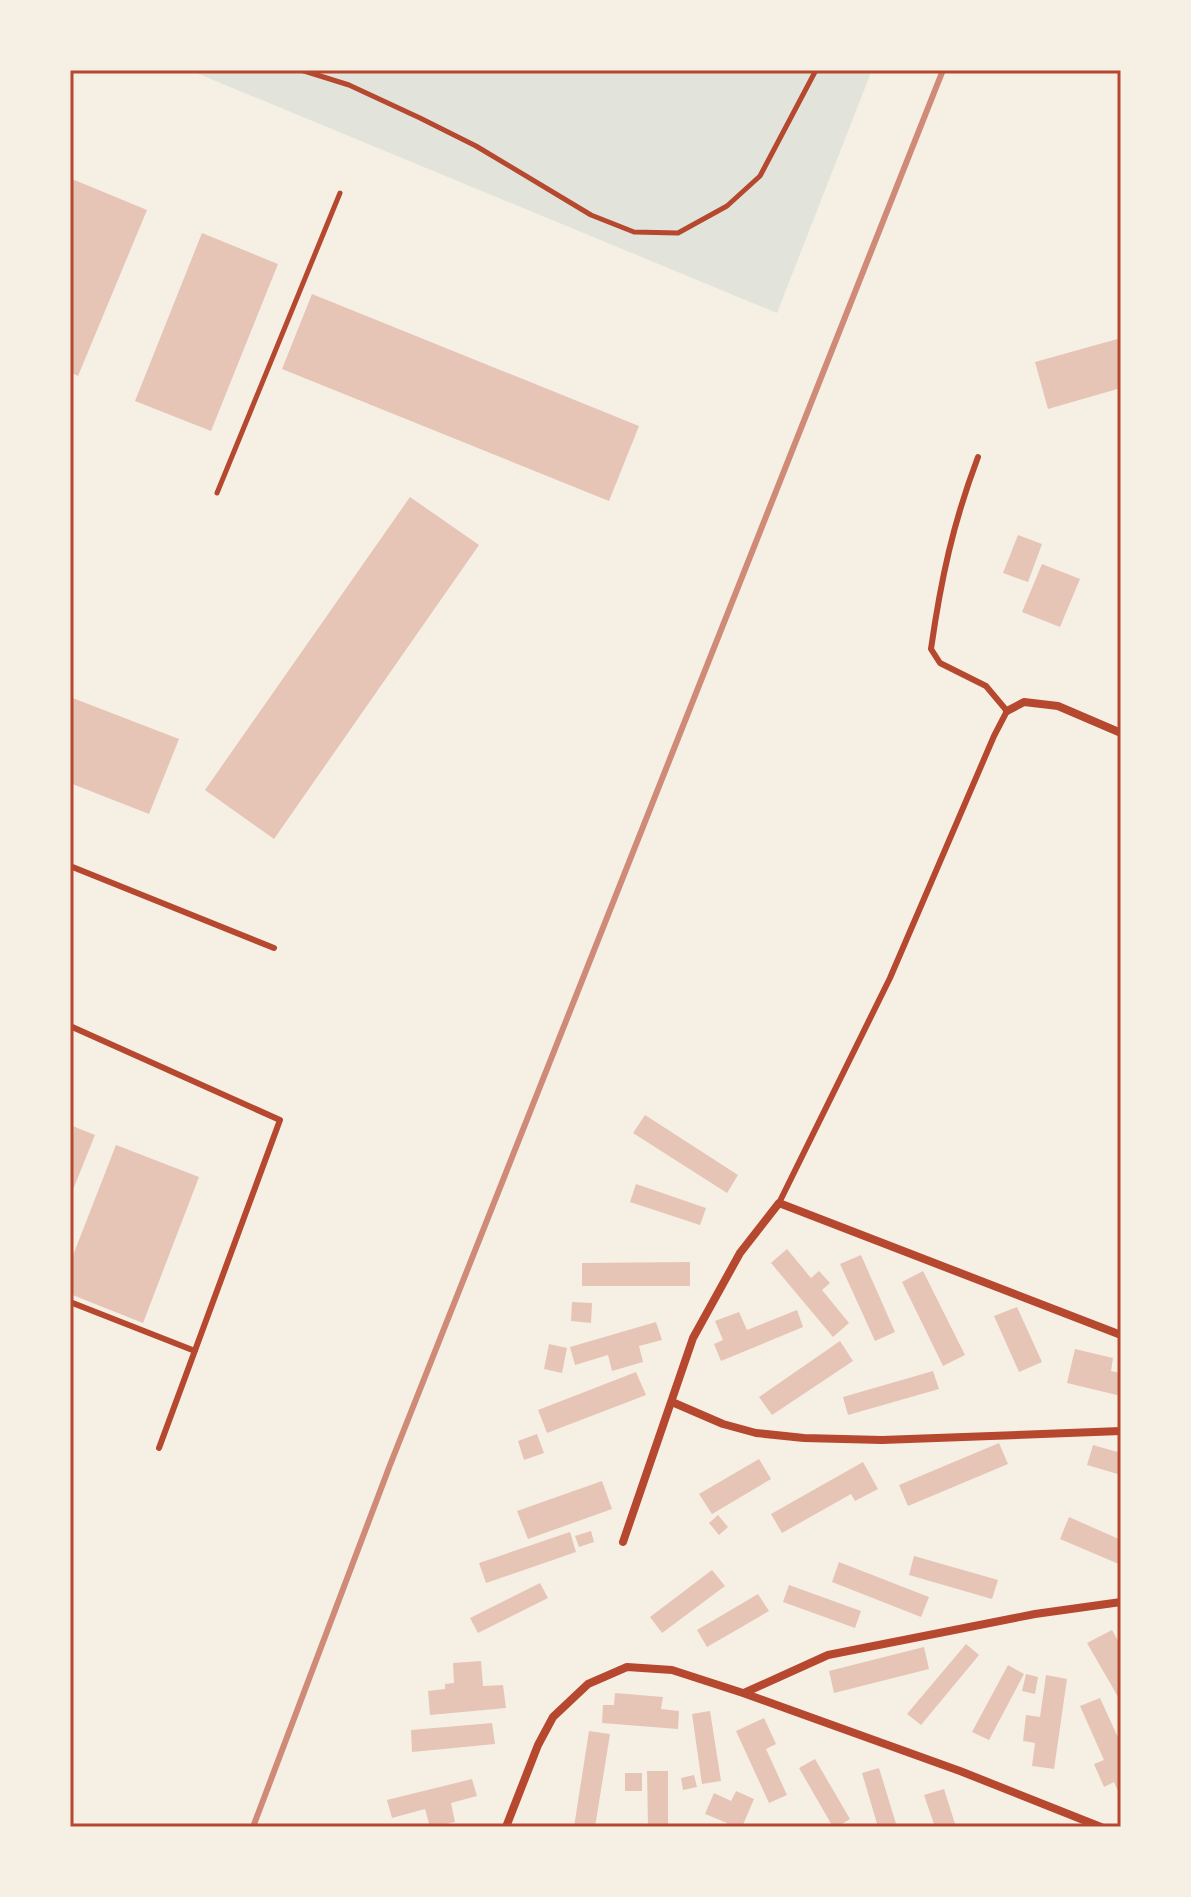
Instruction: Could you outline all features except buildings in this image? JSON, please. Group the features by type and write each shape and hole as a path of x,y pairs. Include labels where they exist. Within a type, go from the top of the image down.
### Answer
{"street":[{"path":"1007,711 1024,702 1058,706 1121,733"},
{"path":"623,1542 693,1338 740,1253 779,1203 1121,1335"},
{"path":"672,1402 723,1424 756,1433 804,1438 882,1440 1121,1431"},
{"path":"743,1693 828,1655 1035,1614 1121,1602"},
{"path":"506,1827 538,1745 553,1717 588,1684 627,1667 672,1670 743,1693 960,1771 1101,1827"}],"lane":[{"path":"779,1203 890,978 1007,711 986,686 940,663 931,649 945,561 962,498 978,457"},
{"path":"70,866 274,948"},
{"path":"70,1026 280,1120 159,1448"},
{"path":"70,1302 195,1351"}],"path":[{"path":"301,70 349,85 420,118 476,146 591,215 634,232 678,233 727,206 760,176 816,70"},
{"path":"217,493 340,193"}],"shaded area":[{"path":"189,70 872,70 777,313"}],"railway":[{"path":"253,1827 390,1465 943,70"}]}
